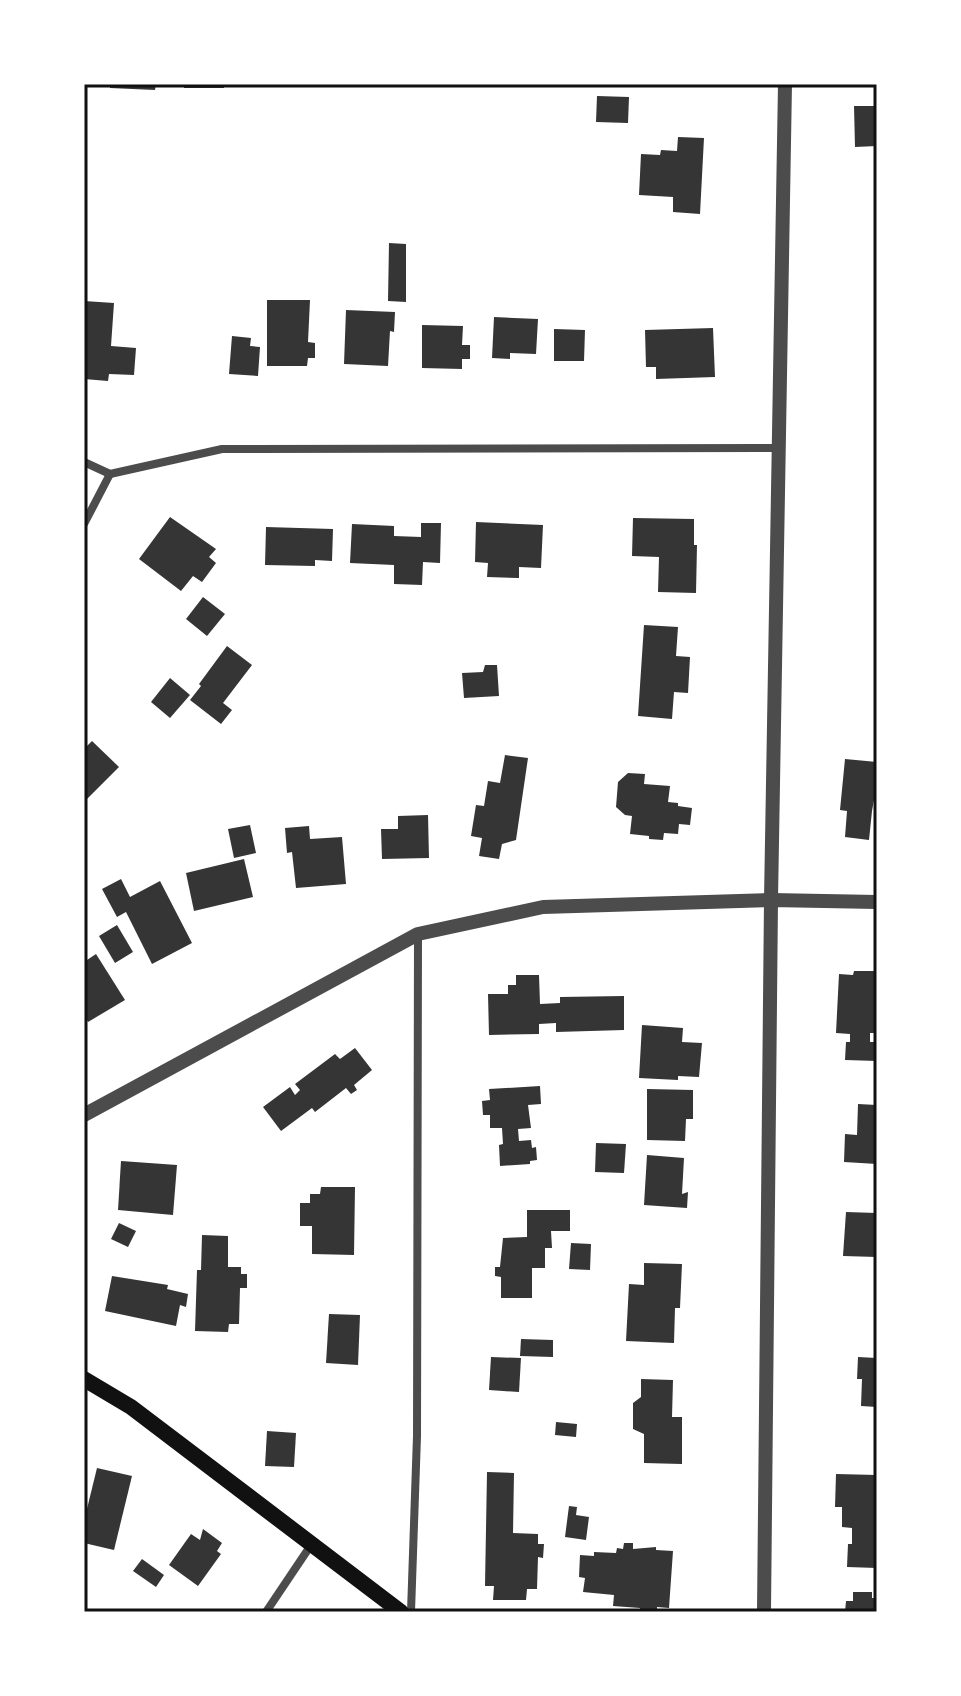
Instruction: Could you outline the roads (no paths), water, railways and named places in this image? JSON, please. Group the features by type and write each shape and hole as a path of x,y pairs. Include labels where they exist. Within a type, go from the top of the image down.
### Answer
{"main road":[{"path":"84,1379 131,1407 401,1612"}],"street":[{"path":"764,1612 771,900 785,84"},
{"path":"84,462 110,474 222,449 780,448"},
{"path":"84,524 110,474"},
{"path":"84,1115 418,934 543,907 771,900 877,902"},
{"path":"411,1612 417,1420 418,934"},
{"path":"266,1612 311,1545"}]}
